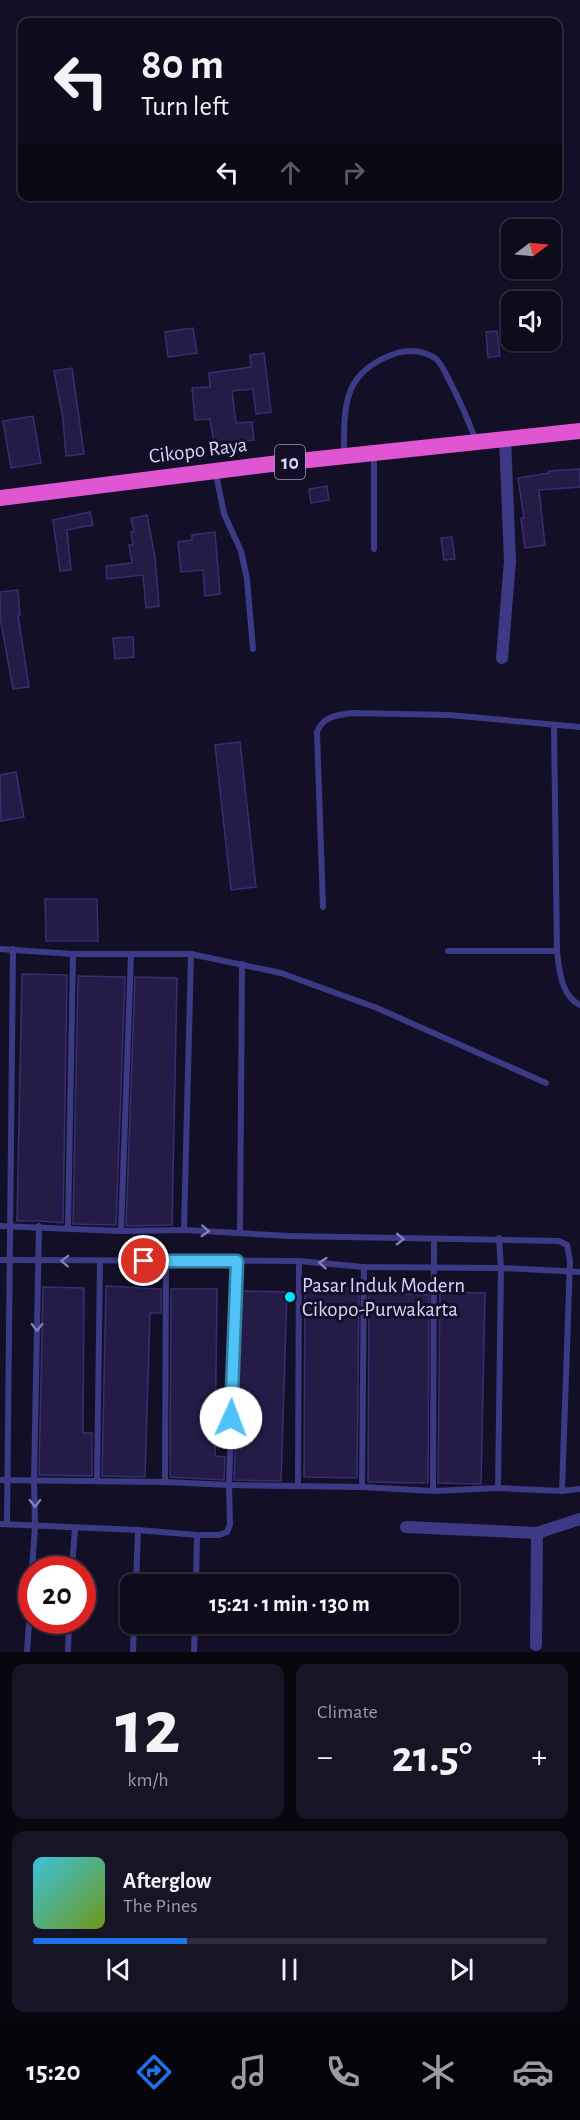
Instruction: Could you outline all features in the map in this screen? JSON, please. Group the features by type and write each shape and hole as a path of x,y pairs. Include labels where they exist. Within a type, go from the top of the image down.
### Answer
{"highway":[{"name":"Cikopo Raya","path":"0,498 215,470 580,431"}],"street":[{"path":"502,658 510,561 505,438"},
{"path":"405,1527 537,1533 580,1519"},
{"path":"536,1645 537,1533"}],"lane":[{"path":"344,456 344,426 348,398 358,374 377,359 401,351 425,352 438,360 465,410 476,441"},
{"path":"374,454 374,549"},
{"path":"215,470 224,514 241,551 245,569 253,649"},
{"path":"323,907 317,732 320,724 325,720 353,713 449,715 580,727"},
{"path":"554,726 557,951 564,985 570,996 580,1005"},
{"path":"0,949 73,954 191,954 281,973 377,1008 546,1083"},
{"path":"13,949 4,1524 197,1535 219,1535 228,1530 237,1261"},
{"path":"448,951 557,951"},
{"path":"68,1227 73,954"},
{"path":"121,1231 131,954"},
{"path":"184,1230 191,954"},
{"path":"240,1233 242,964"},
{"path":"0,1226 68,1227 121,1231 184,1230 434,1240 499,1238 565,1242 569,1251 570,1271 562,1491"},
{"path":"33,1556 39,1226"},
{"path":"498,1488 501,1268 499,1238"},
{"path":"433,1491 434,1240"},
{"path":"0,1260 298,1261 364,1267 501,1268 580,1272"},
{"path":"165,1482 166,1261"},
{"path":"298,1261 298,1485"},
{"path":"97,1480 100,1262"},
{"path":"362,1487 364,1267"},
{"path":"4,1480 298,1485 433,1491 498,1488 562,1491 580,1489"},
{"path":"73,1556 75,1528"},
{"path":"136,1574 138,1530"},
{"path":"196,1574 197,1535"},
{"path":"27,1652 28,1634"},
{"path":"68,1652 69,1634"},
{"path":"134,1634 134,1652"},
{"path":"194,1652 195,1634"}],"building":[{"path":"193,328 197,353 168,357 165,332"},
{"path":"497,331 500,356 488,358 486,332"},
{"path":"264,353 271,412 256,414 253,389 232,391 236,423 252,422 254,440 237,442 238,453 216,456 210,419 195,420 192,388 210,387 209,373 251,367 250,355"},
{"path":"72,368 84,454 66,456 63,419 54,371"},
{"path":"33,416 41,463 11,468 3,421"},
{"path":"580,469 580,487 539,490 545,545 525,548 521,518 524,518 518,478 549,473 549,471"},
{"path":"327,486 329,500 311,503 309,489"},
{"path":"90,512 93,525 67,530 71,570 60,571 53,520"},
{"path":"147,515 155,557 159,606 146,608 143,575 107,579 106,566 132,563 129,545 133,545 131,532 134,532 131,518"},
{"path":"215,532 220,594 205,596 203,570 181,572 178,542 192,540 192,535"},
{"path":"452,537 455,559 444,560 441,538"},
{"path":"18,590 20,615 18,615 29,687 13,689 0,617 0,592"},
{"path":"133,637 134,657 115,659 113,638"},
{"path":"240,742 256,887 231,890 215,745"},
{"path":"16,772 24,817 1,821 0,775"},
{"path":"45,899 97,899 98,941 46,941"},
{"path":"22,974 67,975 63,1223 17,1221"},
{"path":"78,976 125,977 116,1225 73,1224"},
{"path":"135,977 177,978 172,1225 126,1226"},
{"path":"106,1286 161,1289 161,1313 150,1313 145,1477 102,1476"},
{"path":"43,1287 84,1288 83,1433 92,1433 92,1476 39,1475"},
{"path":"305,1288 354,1288 354,1292 359,1292 357,1478 304,1477"},
{"path":"171,1289 217,1289 215,1456 225,1457 224,1480 170,1477"},
{"path":"241,1291 287,1292 281,1481 234,1480"},
{"path":"440,1292 485,1293 481,1484 438,1483"},
{"path":"369,1293 429,1295 428,1483 368,1482"}],"place":[{"name":"Pasar Induk Modern Cikopo-Purwakarta","path":"290,1297"}],"route":[{"path":"144,1261 237,1261 231,1418"}]}
